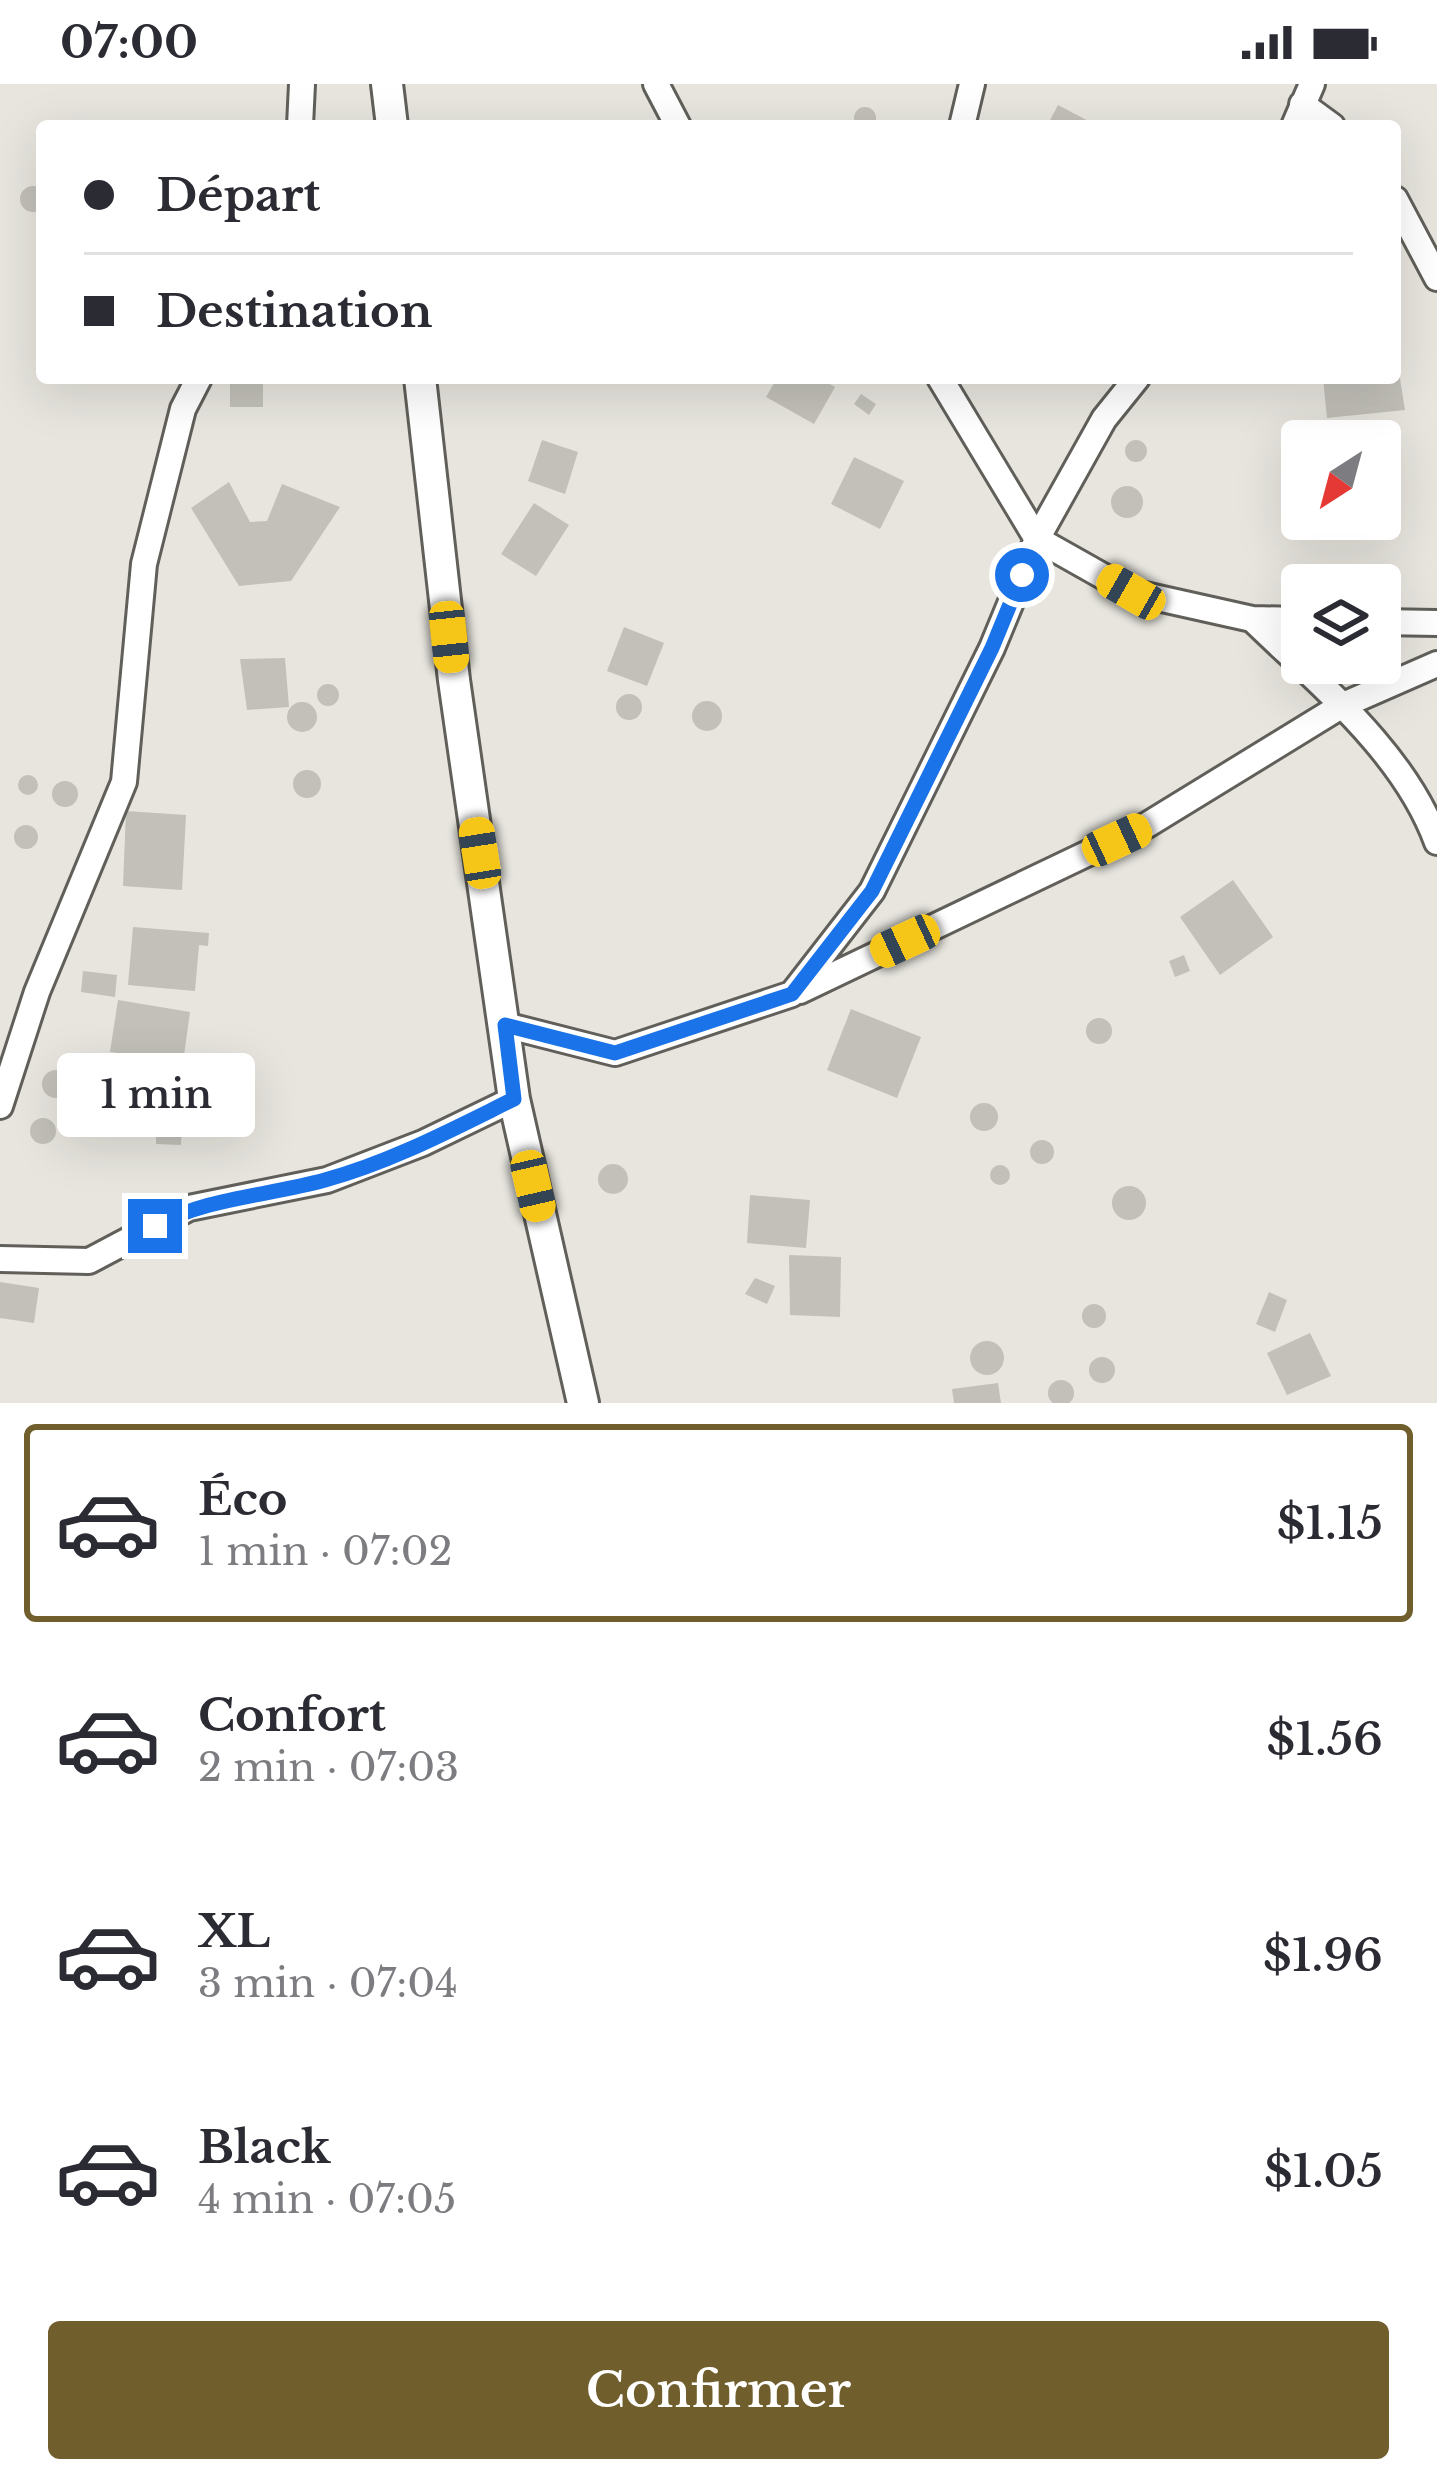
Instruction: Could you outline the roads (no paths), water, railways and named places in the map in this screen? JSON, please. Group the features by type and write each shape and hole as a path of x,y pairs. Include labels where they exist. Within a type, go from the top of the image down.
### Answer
{"street":[{"path":"300,120 302,84"},
{"path":"387,84 391,120"},
{"path":"656,84 675,120"},
{"path":"964,120 973,84"},
{"path":"1401,211 1437,278"},
{"path":"0,1106 37,992 124,782 144,563 183,409 196,384"},
{"path":"421,384 454,680 514,1099 583,1403"},
{"path":"944,384 1037,539 1131,592 1252,620 1281,620"},
{"path":"792,994 872,891 992,648 1037,539 1104,419 1132,384"},
{"path":"1252,620 1341,706 1421,799 1437,842"},
{"path":"1401,622 1437,622"},
{"path":"505,1025 615,1053 792,994 1148,826 1341,706 1437,664"},
{"path":"0,1259 89,1262 189,1208 327,1180 423,1143 514,1099"}]}
